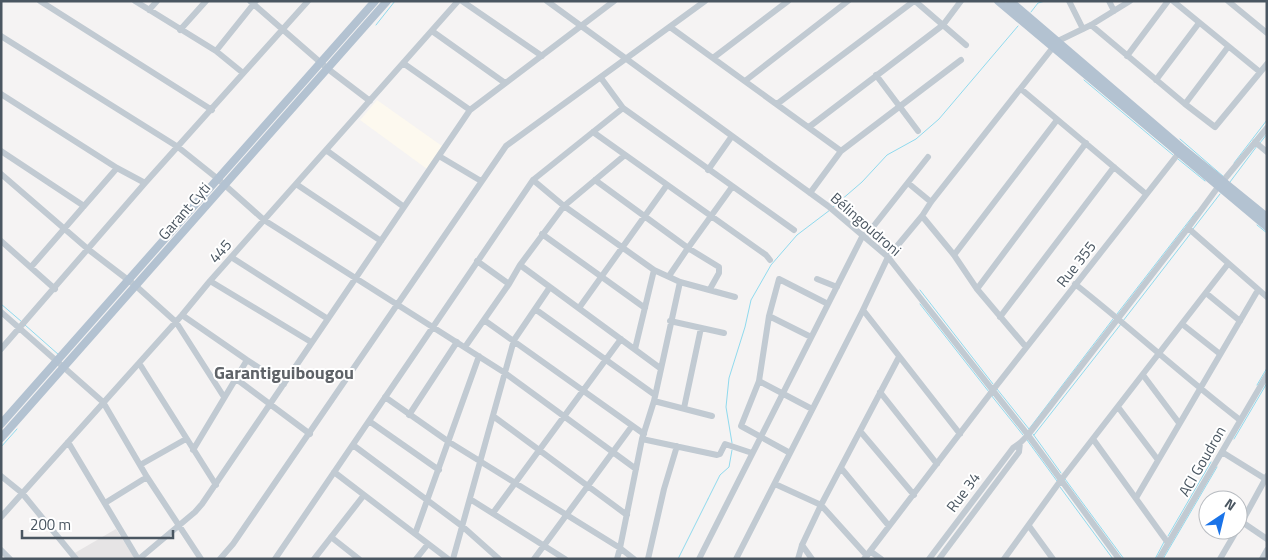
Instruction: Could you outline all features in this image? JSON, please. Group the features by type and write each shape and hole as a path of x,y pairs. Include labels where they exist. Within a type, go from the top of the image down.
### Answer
{"main road":[{"name":"Garant Cyti","path":"1,424 375,1"},
{"name":"Garant Cyti","path":"1,438 387,1"},
{"path":"998,1 1056,45 1182,148 1267,227"},
{"path":"1010,1 1056,45 1178,154 1267,217"}],"street":[{"path":"40,1 212,110"},
{"path":"135,1 216,51 243,73"},
{"path":"149,10 156,1"},
{"path":"180,30 206,1"},
{"path":"1,349 308,1"},
{"name":"445","path":"1,517 176,322 231,257 458,1"},
{"path":"462,1 542,56"},
{"name":"Bélingoudroni","path":"547,1 828,206 888,257 1028,435 1119,559"},
{"path":"68,442 138,559 179,526 202,504 470,110 614,1"},
{"path":"220,559 233,544 310,434 506,146 705,1"},
{"path":"713,58 788,1"},
{"path":"745,81 848,1"},
{"path":"777,104 914,1 966,45"},
{"path":"809,127 943,25 961,1"},
{"path":"1069,1 1083,29"},
{"path":"1109,1 1114,11"},
{"path":"736,559 888,257 1056,45 1130,1"},
{"path":"1126,56 1168,1"},
{"path":"1173,1 1260,72"},
{"path":"1228,1 1267,33"},
{"path":"216,51 253,2 328,69 370,101"},
{"path":"1156,80 1199,23"},
{"path":"1091,25 1126,56 1215,127 1267,64"},
{"path":"670,27 841,151"},
{"path":"432,31 505,83"},
{"path":"1,36 178,147 264,220 505,373 636,469"},
{"path":"1185,104 1228,47"},
{"path":"810,193 841,151 961,60"},
{"path":"403,63 470,110"},
{"path":"876,75 918,131"},
{"path":"601,78 623,108 794,230"},
{"path":"1020,89 1146,194"},
{"path":"1,94 145,184"},
{"path":"276,559 533,180 623,108"},
{"path":"954,255 1057,120"},
{"name":"Rue 34","path":"928,559 1013,448 1028,435 1221,184 1267,128"},
{"path":"593,132 766,255 770,260"},
{"path":"708,170 732,136"},
{"path":"1255,142 1267,152"},
{"path":"977,289 1086,143"},
{"path":"326,150 404,207"},
{"path":"1,151 84,206"},
{"name":"Rue 355","path":"867,555 1026,347 1178,154"},
{"path":"465,348 510,284 520,265 564,206 625,155"},
{"path":"439,156 481,181"},
{"path":"699,559 864,236 928,157"},
{"path":"1000,317 1114,167"},
{"path":"31,267 66,229 117,168"},
{"path":"1,174 89,250 136,286 176,322 224,397"},
{"path":"533,180 564,206 654,270 680,282 735,296"},
{"path":"595,180 718,268 719,272 710,289"},
{"path":"908,183 932,202"},
{"path":"296,184 381,241"},
{"path":"579,308 667,185"},
{"path":"669,276 732,187"},
{"path":"922,216 954,255 977,289 1026,347"},
{"path":"1188,228 1267,297"},
{"path":"542,234 645,308"},
{"path":"1,241 55,289"},
{"path":"231,257 328,319"},
{"path":"477,261 510,284"},
{"path":"1006,558 1061,480 1228,264"},
{"path":"520,265 660,368"},
{"path":"635,349 654,270"},
{"path":"790,454 741,426 759,381 769,316 779,279 828,304"},
{"path":"817,279 837,288"},
{"path":"210,281 311,342"},
{"path":"617,558 643,437 654,398 680,282"},
{"path":"1076,284 1200,389 1240,420"},
{"path":"453,559 514,340 550,288"},
{"path":"1136,498 1258,290"},
{"path":"1206,293 1240,321"},
{"path":"535,309 606,360 654,398 712,416"},
{"path":"863,310 960,434"},
{"path":"1,312 103,402 147,477 201,559"},
{"path":"182,315 284,384"},
{"path":"769,316 811,337"},
{"path":"484,320 632,426 643,437 717,455 720,454 725,444 752,453"},
{"path":"670,321 724,333"},
{"path":"1182,324 1220,354"},
{"path":"684,408 701,328"},
{"path":"493,514 622,339"},
{"path":"409,415 457,342"},
{"path":"415,534 479,356"},
{"path":"798,559 802,545 821,505 899,357"},
{"path":"193,450 247,360"},
{"path":"139,363 216,485"},
{"path":"1143,375 1179,423"},
{"name":"ACI Goudron","path":"1159,559 1267,375"},
{"path":"235,378 310,434"},
{"path":"759,381 812,409"},
{"path":"880,392 938,464"},
{"path":"385,397 449,442 620,548 634,559"},
{"path":"1118,407 1158,460"},
{"path":"493,416 627,515"},
{"path":"369,421 439,470"},
{"path":"534,559 632,426"},
{"path":"860,431 914,494"},
{"path":"140,465 186,439"},
{"path":"1093,439 1168,543"},
{"name":"Rue 34","path":"939,559 1019,452 1020,443"},
{"path":"353,445 462,526 499,559"},
{"path":"648,559 664,489 677,446"},
{"path":"1222,452 1266,478 1248,511"},
{"path":"841,468 889,526"},
{"path":"334,472 448,559"},
{"path":"1,476 22,493 76,559"},
{"path":"105,503 147,477"},
{"path":"774,484 821,505 867,555 881,559"},
{"path":"314,559 364,495"},
{"path":"470,499 565,559"},
{"path":"1029,526 1053,559"},
{"path":"1248,526 1267,539"},
{"path":"331,537 359,559"},
{"path":"1220,559 1231,540"},
{"path":"416,559 428,544"},
{"path":"802,545 812,559"},
{"path":"1,550 10,559"},
{"path":"1262,559 1267,550"}],"shaded area":[{"path":"377,100 442,146 427,169 360,120"},
{"path":"116,529 133,559 78,559 73,554"}],"waterway":[{"path":"376,25 395,1"},
{"path":"1031,12 1038,3 1045,1"},
{"path":"833,207 862,182 887,155 916,139 939,119 1018,26"},
{"path":"1084,80 1173,155"},
{"path":"1234,163 1267,120"},
{"path":"1260,143 1267,134"},
{"path":"1180,139 1224,177"},
{"path":"1230,182 1257,146"},
{"path":"1178,159 1205,181"},
{"path":"1193,229 1220,194"},
{"path":"732,443 726,407 729,378 745,327 751,300 771,265 797,235 830,210"},
{"path":"1117,314 1196,212"},
{"path":"1257,225 1267,233"},
{"path":"1123,321 1191,233"},
{"path":"920,290 993,384"},
{"path":"1,304 22,322"},
{"path":"920,304 989,392"},
{"path":"1029,429 1113,319"},
{"path":"1034,435 1121,324"},
{"path":"25,325 59,355"},
{"path":"1257,385 1267,368"},
{"path":"1234,439 1267,383"},
{"path":"997,389 1029,429"},
{"path":"991,395 1023,435"},
{"path":"1,447 17,429"},
{"path":"1033,434 1061,473"},
{"path":"1027,440 1057,481"},
{"path":"708,499 720,475 729,467 732,450"},
{"path":"1168,536 1211,462"},
{"path":"1163,559 1217,467"},
{"path":"1065,479 1124,559"},
{"path":"1060,487 1113,559"},
{"path":"678,559 708,499"},
{"path":"1155,559 1164,542"}],"district":[{"name":"Garantiguibougou","path":"284,372"}]}
